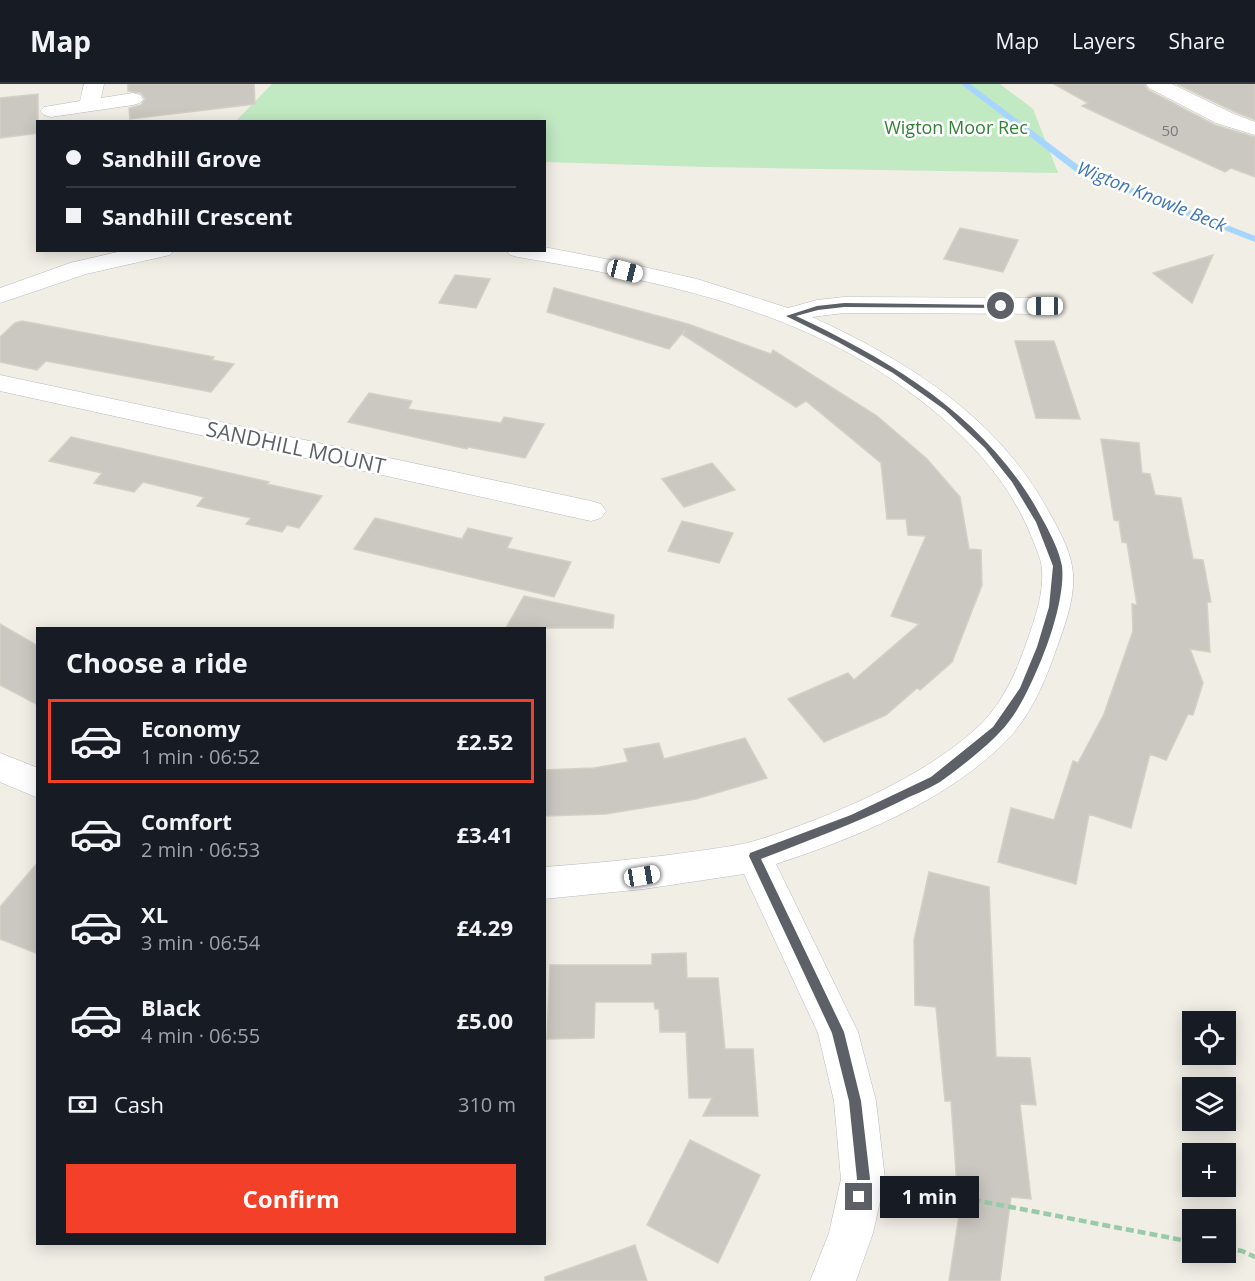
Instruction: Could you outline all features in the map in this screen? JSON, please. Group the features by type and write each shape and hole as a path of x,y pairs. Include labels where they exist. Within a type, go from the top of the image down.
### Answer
{"street":[{"path":"89,106 94,84"},
{"path":"1156,84 1224,118 1255,129"},
{"path":"51,111 133,99"},
{"path":"0,296 79,268 153,252"},
{"path":"530,252 584,261 687,286 789,316 841,340 895,371 948,408 987,446 1016,481 1040,522 1057,566 1054,607 1042,647 1024,689 996,730 935,780 855,818 754,856 642,876 546,883"},
{"path":"789,316 817,308 844,305 1045,306"},
{"name":"SANDHILL MOUNT","path":"0,382 591,511"},
{"path":"0,767 36,783"},
{"path":"754,856 838,1032 855,1101 863,1179 851,1233 833,1281"}],"path":[{"path":"863,1179 1182,1240"},
{"path":"1236,1250 1255,1257"}],"green space":[{"name":"Wigton Moor Rec","path":"272,84 1000,84 1033,109 1058,173 546,162 546,120 237,120"}],"building":[{"path":"128,84 254,84 255,104 130,119 129,108 141,105 145,99 141,93 128,91"},
{"path":"1054,84 1144,84 1148,90 1215,125 1255,137 1255,177 1231,168 1225,172 1116,122 1082,106 1088,103"},
{"path":"1177,84 1255,84 1255,120 1233,111"},
{"path":"38,94 36,133 0,138 0,98"},
{"path":"960,228 1018,240 1003,272 944,259"},
{"path":"1213,255 1192,303 1153,273"},
{"path":"455,275 490,279 476,308 439,303"},
{"path":"554,288 688,324 771,354 773,350 877,416 927,459 960,497 969,549 981,550 982,585 952,662 886,715 824,742 788,699 848,673 854,680 919,624 891,616 926,536 908,535 906,519 887,519 881,463 806,401 796,407 683,335 685,330 669,349 547,312"},
{"path":"22,321 214,357 212,360 234,364 211,392 46,361 37,370 0,362 0,337 15,323"},
{"path":"1015,341 1054,341 1080,419 1036,418"},
{"path":"369,393 412,401 408,409 501,423 504,417 544,424 525,458 468,447 467,449 348,422"},
{"path":"71,437 322,496 299,528 287,525 282,532 246,524 251,518 197,506 204,497 143,482 134,492 94,483 102,473 49,461"},
{"path":"1101,439 1139,443 1142,473 1150,474 1155,495 1181,498 1193,559 1203,560 1211,602 1207,602 1210,652 1190,649 1203,683 1193,715 1188,714 1166,760 1150,754 1131,828 1089,814 1076,884 998,862 1011,808 1054,820 1073,761 1078,763 1104,714 1133,631 1132,604 1137,605 1127,543 1122,542 1119,521 1114,520"},
{"path":"712,463 735,490 684,507 662,479"},
{"path":"375,518 462,539 468,528 512,538 507,548 571,562 554,597 354,549"},
{"path":"682,521 733,533 719,563 668,551"},
{"path":"524,596 614,615 613,628 507,627"},
{"path":"0,624 36,645 36,704 0,685"},
{"path":"745,738 767,778 696,799 606,814 546,816 546,770 594,768 628,762 624,749 659,743 664,759"},
{"path":"36,864 36,953 0,939 0,907"},
{"path":"929,872 989,887 996,1057 1030,1058 1036,1105 1020,1104 1031,1199 1011,1197 1000,1281 949,1281 959,1215 951,1101 945,1101 936,1007 915,1005 914,940"},
{"path":"686,953 687,978 718,978 725,1049 753,1049 758,1116 703,1116 712,1098 689,1098 686,1032 660,1032 659,1009 655,1009 654,1002 595,1002 594,1038 547,1039 550,965 652,965 652,954"},
{"path":"690,1140 760,1175 718,1263 647,1225"},
{"path":"635,1245 647,1281 545,1281 545,1277"}],"waterway":[{"name":"Wigton Knowle Beck","path":"965,84 1079,170 1255,239"}],"route":[{"path":"859,1197 863,1179 855,1101 838,1032 754,856 855,818 935,780 996,730 1024,689 1042,647 1054,607 1057,566 1040,522 1016,481 987,446 948,408 895,371 841,340 789,316 817,308 844,305 1001,306"}]}
